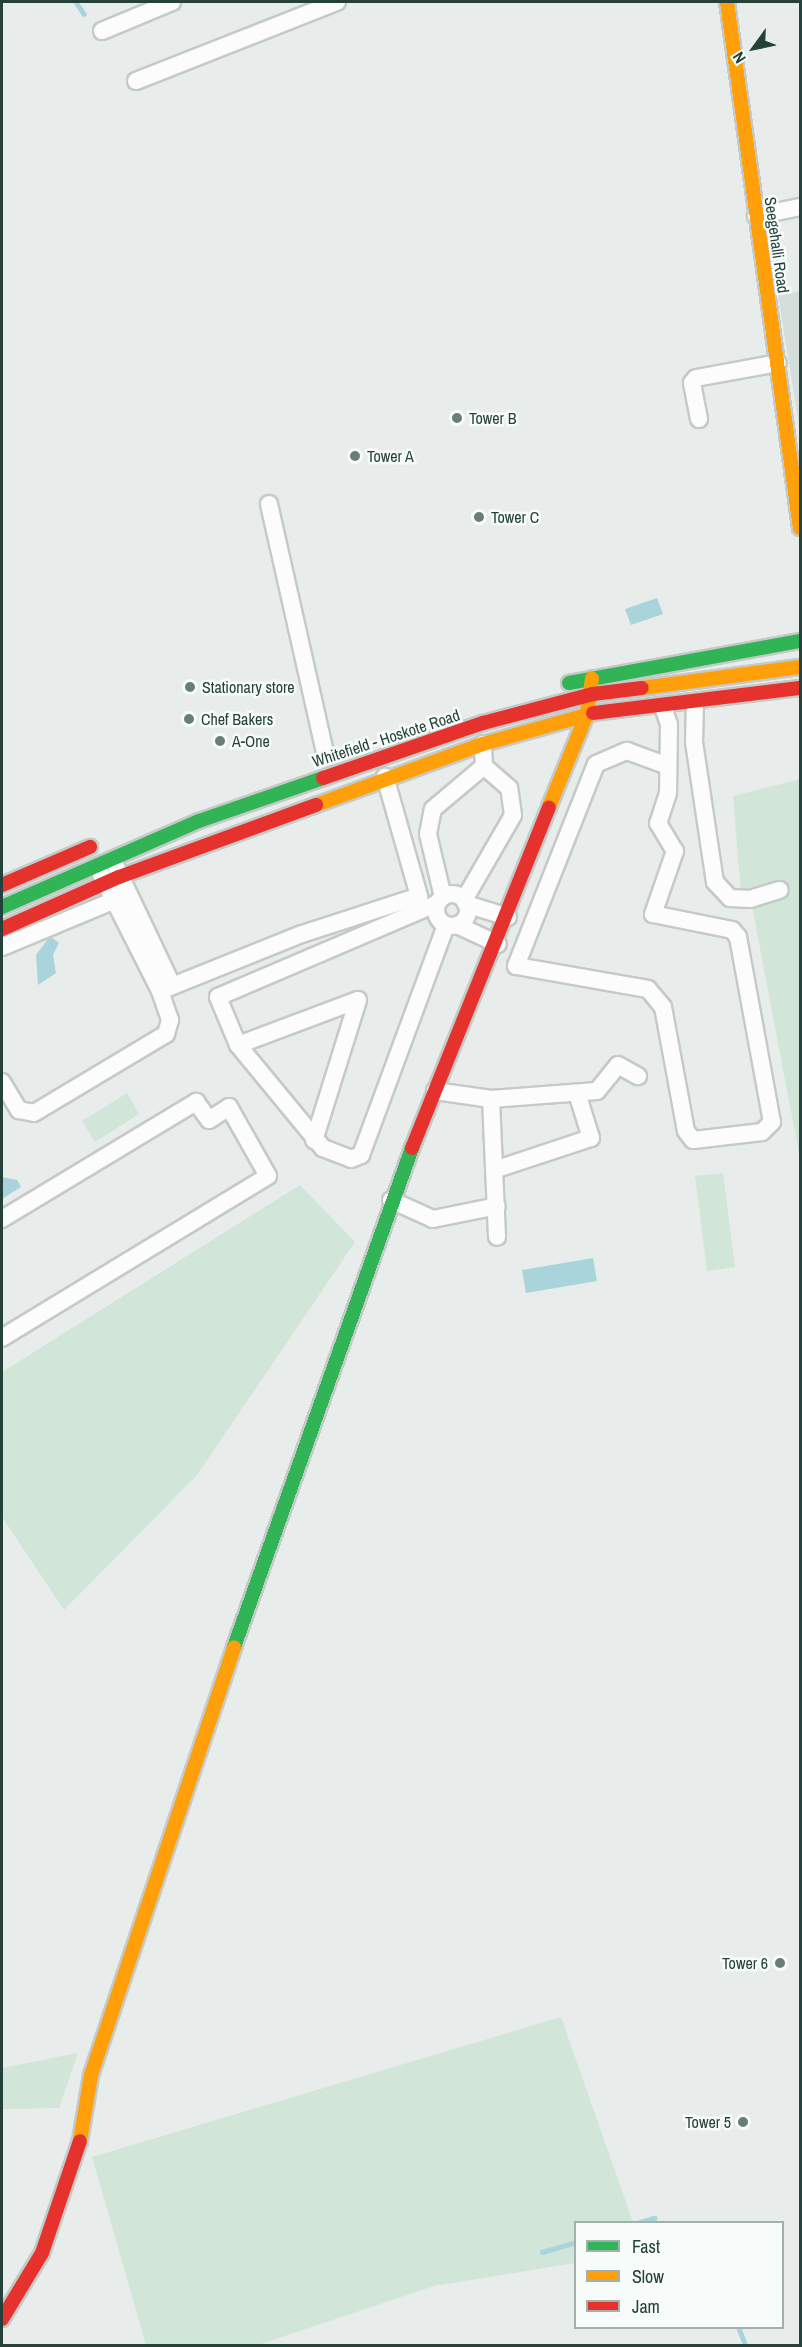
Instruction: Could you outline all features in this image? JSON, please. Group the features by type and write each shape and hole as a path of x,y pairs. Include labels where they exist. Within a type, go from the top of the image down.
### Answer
{"street":[{"path":"102,31 172,2"},
{"path":"136,81 337,2"},
{"name":"Seegehalli Road","path":"727,2 801,528"},
{"path":"756,216 801,207"},
{"path":"699,419 692,383 696,378 778,363"},
{"path":"269,504 326,757"},
{"path":"553,687 607,674 801,641"},
{"name":"Whitefield - Hoskote Road","path":"2,907 112,857 339,770 593,694 608,694 801,667"},
{"path":"2,2319 42,2253 86,2124 91,2088 250,1651 394,1202 440,1094 508,917 593,715 608,694 607,674"},
{"path":"511,964 593,715 592,677"},
{"path":"2,929 112,880 385,777 483,744 593,715 801,688"},
{"name":"Whitefield - Hoskote Road","path":"458,714 501,701"},
{"path":"695,702 694,742 715,882 729,898 750,899 780,890"},
{"path":"511,964 648,989 656,997 686,1131 693,1140 702,1143 769,1128 736,932 653,914 675,851 658,823 668,793 665,765 669,724 663,707"},
{"path":"483,744 484,766 509,788 513,815 465,902 467,914 452,925 361,1155 351,1159 314,1140 238,1045 218,997 441,900 465,902 508,917"},
{"path":"440,1094 511,964 596,764 627,751 665,765"},
{"path":"484,766 433,809 428,834 441,900 438,918 498,944"},
{"path":"166,988 302,934 419,896 385,777"},
{"path":"2,885 106,840"},
{"path":"112,857 112,880"},
{"path":"2,1082 19,1110 34,1113 159,1042 170,1020 166,988 112,880 95,864"},
{"path":"2,947 120,897"},
{"path":"238,1045 358,1000 314,1140"},
{"path":"440,1094 491,1099 599,1090 608,1071 618,1065 638,1076"},
{"path":"497,1169 591,1138 577,1093"},
{"path":"491,1099 497,1169 497,1237"},
{"path":"2,1219 196,1102 209,1120 229,1107 268,1176 2,1338"},
{"path":"394,1202 433,1219 498,1206"}],"shaded area":[{"path":"800,291 800,432 778,295"}],"green space":[{"path":"800,779 800,1159 752,906 742,906 733,796"},
{"path":"127,1093 139,1114 95,1142 82,1121"},
{"path":"723,1173 735,1267 707,1271 695,1176"},
{"path":"300,1185 355,1242 197,1475 64,1610 2,1517 2,1372"},
{"path":"561,2017 633,2221 574,2221 574,2263 434,2286 258,2345 146,2345 92,2157"},
{"path":"78,2053 59,2108 2,2109 2,2068"}],"water":[{"path":"657,598 663,614 631,625 625,609"},
{"path":"50,936 59,943 53,955 56,973 38,985 36,955"},
{"path":"2,1177 17,1180 21,1187 2,1199"},
{"path":"593,1258 597,1281 526,1293 522,1270"}],"waterway":[{"path":"76,2 84,14"},
{"path":"644,2221 654,2218 655,2221"},
{"path":"542,2252 574,2243"},
{"path":"739,2329 746,2346"}],"traffic: fast":[{"path":"569,683 800,641"},
{"path":"2,907 199,821 323,778"},
{"path":"234,1647 412,1148"}],"traffic: slow":[{"path":"727,2 800,528"},
{"path":"642,688 800,667"},
{"path":"549,807 587,714 592,678"},
{"path":"316,805 483,744 593,713"},
{"path":"80,2141 91,2075 234,1647"}],"traffic: jam":[{"path":"323,778 483,723 593,694 642,688"},
{"path":"593,713 800,688"},
{"path":"2,929 119,877 316,805"},
{"path":"412,1148 549,807"},
{"path":"2,885 90,847"},
{"path":"2,2319 42,2253 80,2141"}],"place":[{"name":"Tower B","path":"457,418"},
{"name":"Tower A","path":"355,456"},
{"name":"Tower C","path":"479,517"},
{"name":"Stationary store","path":"190,687"},
{"name":"Chef Bakers","path":"189,719"},
{"name":"A-One","path":"220,741"},
{"name":"Tower 6","path":"780,1963"},
{"name":"Tower 5","path":"743,2122"}]}
